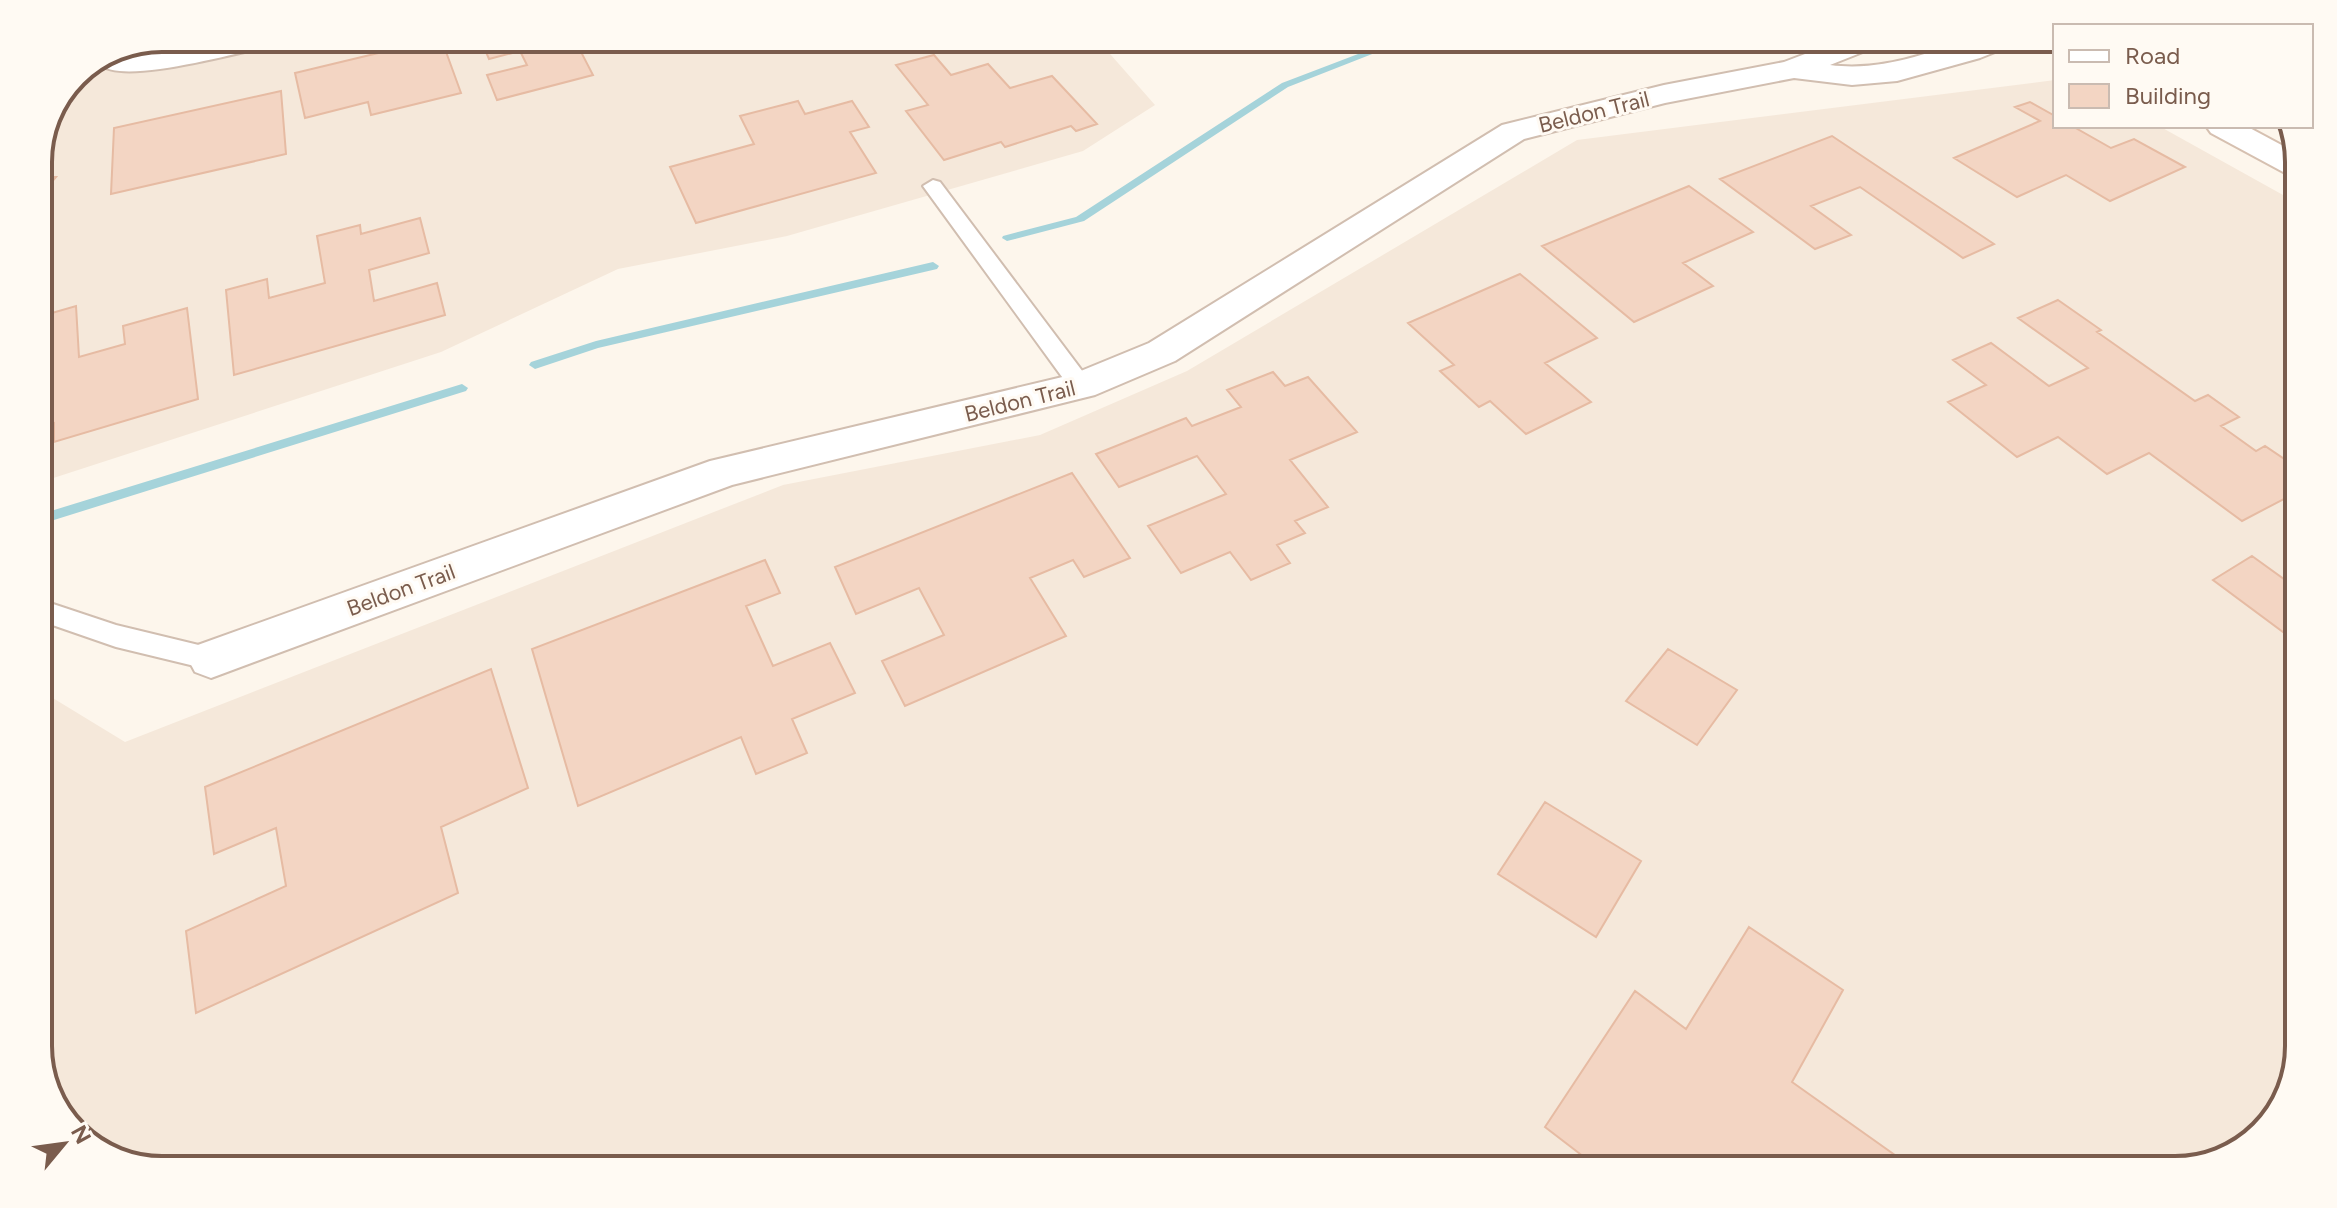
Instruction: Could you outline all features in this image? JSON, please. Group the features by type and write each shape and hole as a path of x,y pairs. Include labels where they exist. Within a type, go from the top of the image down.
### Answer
{"street":[{"path":"122,62 182,52"},
{"name":"Beldon Trail","path":"211,659 724,472 1081,386 1162,352 1513,132 1664,94 1791,70 1837,52"},
{"name":"Beldon Trail","path":"1791,70 1857,76 1880,74 1969,52"},
{"path":"2226,128 2285,160"}],"lane":[{"path":"933,186 1081,386"},
{"path":"52,614 116,636 211,659"}],"shaded area":[{"path":"162,52 1108,52 1155,105 1083,151 787,236 618,269 441,352 52,478 52,155 63,114 75,95 107,67 127,58"},
{"path":"2053,80 2053,128 2163,128 2285,196 2285,1046 2281,1074 2266,1107 2247,1129 2217,1148 2175,1156 162,1156 134,1152 104,1139 104,1104 69,1104 58,1081 52,1053 52,698 125,742 783,485 1040,435 1187,371 1577,140"}],"building":[{"path":"383,52 446,52 461,93 371,115 368,102 305,118 295,73"},
{"path":"486,52 516,52 489,59"},
{"path":"520,52 581,52 593,75 497,100 487,75 527,65"},
{"path":"934,55 951,75 988,64 1010,88 1052,76 1097,124 1076,131 1071,126 1005,147 1001,142 944,160 906,111 928,105 896,65"},
{"path":"281,91 286,154 111,194 114,128"},
{"path":"798,101 805,114 852,101 869,127 850,132 876,173 696,223 670,167 754,144 740,116"},
{"path":"2030,102 2053,115 2053,128 2076,128 2111,148 2134,139 2185,167 2110,201 2066,175 2017,197 1954,158 2040,121 2015,107"},
{"path":"1832,136 1994,244 1963,258 1860,187 1811,206 1851,235 1815,249 1720,179"},
{"path":"1689,186 1753,232 1683,263 1713,286 1634,322 1542,246"},
{"path":"420,218 429,253 369,270 374,301 437,283 445,315 234,375 226,290 267,279 269,298 325,283 317,236 360,225 361,234"},
{"path":"1520,274 1597,338 1545,363 1591,402 1526,434 1490,401 1479,407 1440,371 1454,365 1408,323"},
{"path":"2058,300 2101,330 2097,332 2195,401 2208,395 2239,417 2221,426 2256,451 2265,446 2285,460 2285,498 2242,521 2149,453 2107,474 2058,437 2017,457 1948,402 1986,385 1953,360 1991,343 2049,386 2088,368 2018,318"},
{"path":"76,306 79,357 125,344 123,326 187,308 198,399 54,442 52,313"},
{"path":"1273,372 1285,386 1308,377 1357,432 1290,460 1328,507 1295,521 1305,533 1277,545 1290,563 1251,580 1230,552 1181,573 1148,526 1226,494 1197,456 1119,487 1096,454 1186,418 1192,426 1241,407 1227,390"},
{"path":"1072,473 1130,558 1084,577 1073,560 1030,578 1066,636 905,706 882,661 944,635 919,588 856,614 835,567"},
{"path":"2252,556 2285,580 2285,634 2213,580"},
{"path":"765,560 780,593 746,606 773,666 830,643 855,693 792,719 807,753 756,774 741,737 578,806 532,649"},
{"path":"1668,649 1737,690 1697,745 1626,701"},
{"path":"491,669 528,788 441,827 458,893 196,1013 186,931 286,886 276,828 214,854 205,787"},
{"path":"1545,802 1641,861 1596,937 1498,874"},
{"path":"1749,927 1843,990 1792,1082 1896,1156 1583,1156 1545,1127 1635,991 1686,1029"}],"waterway":[{"path":"1007,238 1080,219 1285,85 1371,52"},
{"path":"535,365 596,345 933,266"},
{"path":"52,516 462,388"}]}
